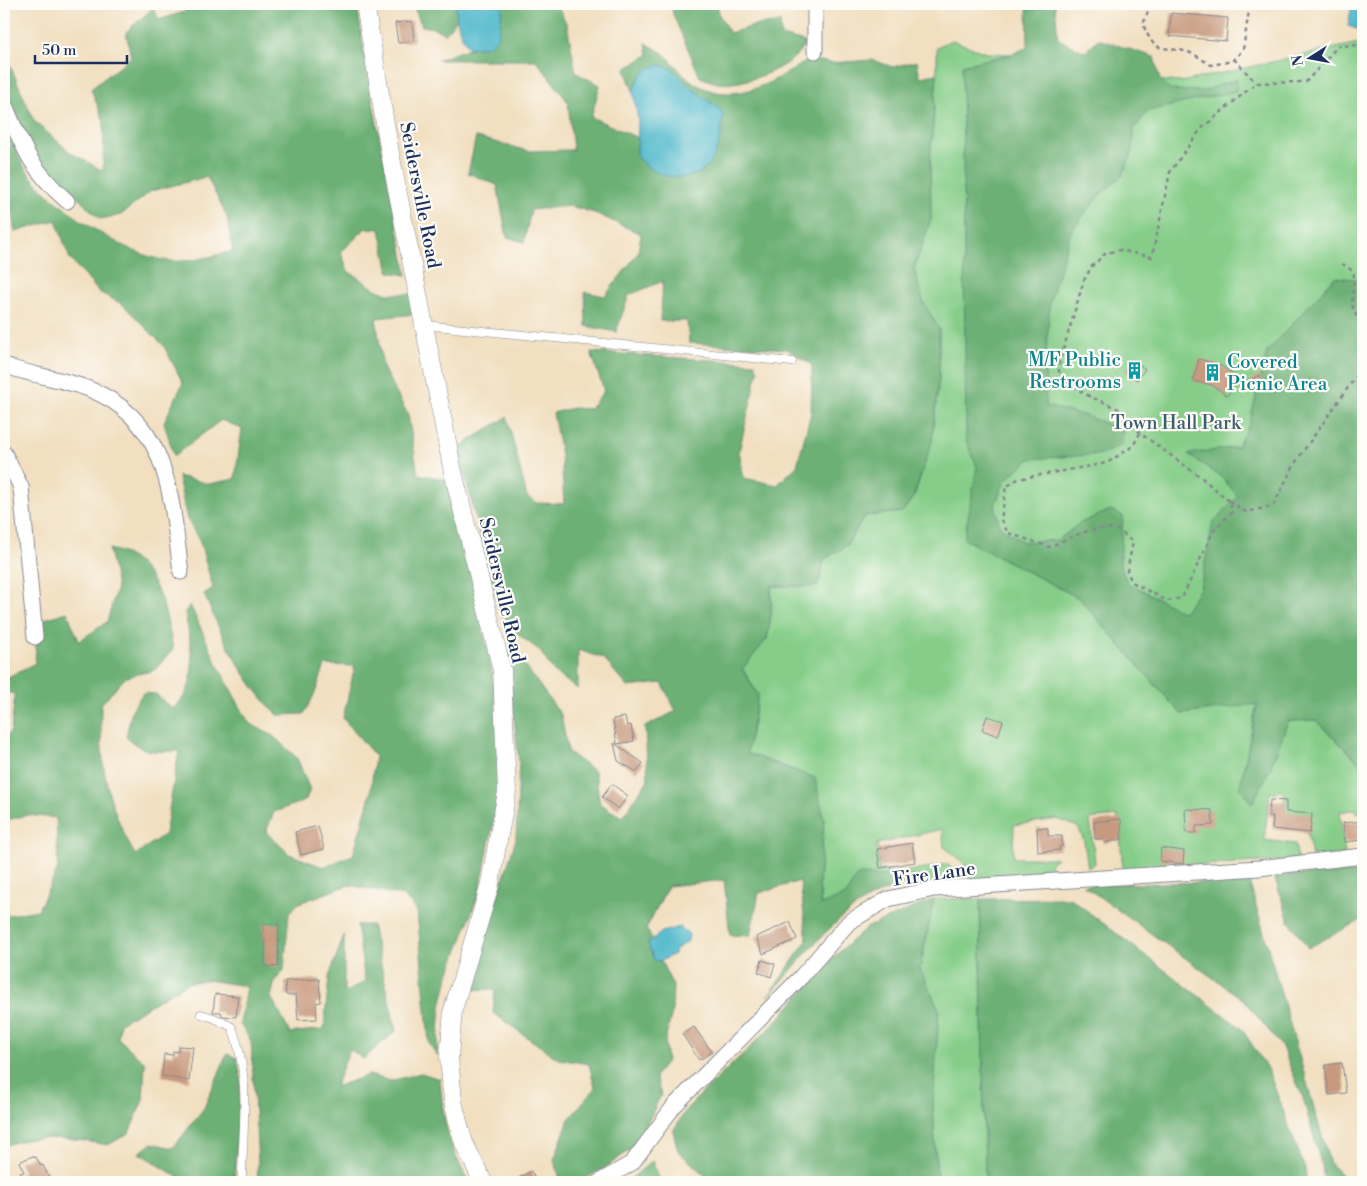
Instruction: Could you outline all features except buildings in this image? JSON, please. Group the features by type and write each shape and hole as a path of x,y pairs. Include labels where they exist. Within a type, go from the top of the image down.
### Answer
{"street":[{"name":"Seidersville Road","path":"365,4 390,153 453,472 502,670 508,792 490,888 453,1010 449,1057 453,1101 458,1122 467,1148 483,1182"},
{"path":"815,4 815,51"},
{"path":"4,103 28,158 45,182 67,201"},
{"path":"4,365 89,389 110,399 140,422 156,447 170,495 181,572"},
{"path":"4,453 21,487 35,637"},
{"name":"Fire Lane","path":"599,1182 632,1164 674,1106 787,991 849,922 888,899 934,889 1259,868 1363,856"}],"lane":[{"path":"424,324 792,362"},
{"path":"201,1014 232,1027 238,1042 244,1068 245,1116 242,1182"}],"path":[{"path":"1151,4 1142,24 1150,41 1162,50 1186,51 1211,66 1234,59 1243,50 1250,4"},
{"path":"1340,262 1354,272 1352,305 1363,332 1359,372 1295,463 1273,506 1246,512 1140,433 1123,411 1089,396 1061,379 1058,367 1084,280 1092,266 1106,254 1120,250 1152,257 1170,172 1201,129 1256,83 1306,82 1338,46 1363,45"},
{"path":"1234,59 1256,83"},
{"path":"1140,433 1133,446 1107,464 1018,479 1006,487 1001,520 1008,533 1049,547 1080,534 1102,529 1118,530 1132,542 1127,571 1132,582 1167,601 1182,598 1214,530 1233,511 1229,501"}],"green space":[{"path":"197,4 357,4 374,106 407,275 389,272 380,229 366,228 341,252 348,271 375,289 387,294 411,294 416,314 376,318 383,368 408,415 418,474 449,480 490,660 499,727 499,794 480,890 448,977 441,1006 437,1056 429,1043 417,911 404,896 349,885 299,903 289,913 284,970 275,981 271,997 290,1033 324,1029 329,977 344,935 344,993 365,982 357,925 372,925 396,1031 363,1059 350,1049 335,1087 369,1075 391,1081 421,1073 440,1079 445,1120 451,1144 469,1182 257,1182 258,1163 251,1041 240,1024 246,986 207,980 187,983 120,1023 118,1038 145,1063 143,1100 129,1133 108,1145 69,1139 42,1138 4,1146 4,916 38,910 58,869 56,818 27,815 4,821 4,739 11,731 15,694 4,692 4,677 8,677 35,663 36,645 45,619 67,612 79,641 107,622 117,587 109,549 125,554 138,563 148,574 162,602 173,649 155,670 126,677 101,704 103,764 106,782 117,817 135,855 165,834 179,751 151,751 139,747 126,737 132,710 143,693 156,694 172,709 182,700 188,689 192,664 185,612 190,605 218,666 249,723 273,736 297,758 310,790 305,801 274,812 266,832 289,854 323,867 353,855 370,796 375,756 343,718 355,666 325,665 315,693 304,714 278,715 244,674 204,594 213,588 200,542 187,519 178,476 209,484 235,479 242,429 221,420 174,456 164,422 183,383 164,346 122,304 99,292 70,259 56,220 15,232 4,164 4,119 19,157 35,181 66,209 104,235 142,254 167,261 196,260 233,251 227,217 207,177 151,191 121,215 100,219 78,198 48,176 30,148 4,86 4,51 34,121 70,152 103,171 104,122 91,89 131,57 126,32 153,8 159,20 184,12"},
{"path":"405,4 456,4 457,19 445,34 434,28 422,26 414,8"},
{"path":"503,4 557,4 567,25 576,73 600,85 591,117 638,138 637,157 668,175 683,177 702,173 723,112 690,87 672,69 640,76 633,91 625,69 648,55 646,43 666,56 682,73 700,86 716,92 732,93 765,85 810,59 831,63 872,60 893,67 917,61 920,77 937,74 930,161 931,219 914,269 924,304 939,329 939,377 932,441 914,496 902,512 865,516 846,546 824,559 818,586 771,586 771,615 767,639 742,669 758,695 747,753 815,778 824,819 819,883 821,905 846,895 857,875 929,877 930,885 899,886 860,904 826,932 768,997 807,940 800,881 759,893 750,936 730,935 724,880 668,886 646,929 652,938 648,943 654,960 661,961 673,986 672,1012 665,1041 667,1061 655,1076 661,1095 637,1145 602,1170 576,1182 561,1182 554,1160 569,1119 595,1088 589,1064 558,1059 493,1013 495,989 468,990 516,839 519,762 506,647 526,667 561,715 568,752 595,772 600,804 622,817 648,780 645,727 676,711 662,683 628,687 603,658 578,650 578,689 555,673 539,650 515,632 500,614 458,448 507,417 527,497 537,503 564,504 561,455 553,413 573,408 590,409 604,391 591,352 755,363 758,371 739,451 744,478 777,485 797,466 811,413 812,365 787,349 689,343 687,321 660,321 663,281 629,295 616,332 586,326 585,292 605,296 638,253 641,234 595,213 570,206 531,210 524,242 507,237 497,185 468,173 476,137 528,151 573,150 568,102 536,60 438,60 469,48 489,46 498,37"},
{"path":"671,4 717,4 720,17 730,33 753,26 780,22 781,36 805,42 801,51 792,59 768,73 741,82 714,82 700,77 673,14"},
{"path":"1027,4 1055,4 1058,39 1085,52 1098,39 1154,57 1160,80 1170,90 1203,91 1237,79 1236,91 1148,111 1134,129 1132,154 1122,176 1100,194 1071,231 1050,301 1045,368 1046,406 1083,415 1123,430 1122,445 1102,454 1030,459 1005,480 995,505 1000,527 1023,542 1058,540 1080,523 1111,510 1123,516 1120,565 1127,582 1183,612 1200,589 1213,522 1238,497 1223,478 1188,454 1237,447 1249,425 1267,352 1335,277 1363,280 1363,766 1316,720 1288,721 1270,769 1252,804 1240,788 1257,704 1181,714 1079,598 964,539 977,467 966,441 962,65 1012,54 1028,47"},
{"name":"Town Hall Park","path":"952,40 986,53 1012,54 962,65 1181,82 1363,42 1363,601 1303,709 970,542 1079,598 1181,714 1257,703 1240,788 1270,769 1288,721 1315,720 1363,766 1363,812 1357,813 1356,809 1340,812 1345,854 1312,857 1306,825 1285,817 1285,797 1282,791 1270,793 1264,840 1295,844 1298,860 1123,869 1118,816 1090,819 1095,863 1088,868 1084,841 1078,827 1057,819 1014,825 1013,858 1057,858 1050,864 1054,874 1050,878 970,880 963,862 944,847 942,829 877,844 879,870 899,873 948,864 955,873 957,881 930,885 928,877 846,895 821,906 819,883 824,819 746,753 758,695 742,668 767,639 771,615 771,586 818,586 824,559 846,546 865,516 902,512 914,496 932,441 939,377 939,329 924,304 914,269 931,219 930,161 937,74 937,47"},
{"path":"1363,872 1363,919 1308,948 1289,921 1274,876"},
{"path":"1249,881 1330,1164 1349,1182 1324,1182 1322,1167 1303,1098 1282,1047 1244,1000 1083,885"},
{"path":"1070,898 1242,1029 1268,1070 1305,1169 1307,1182 985,1182 980,899"},
{"path":"934,899 980,899 985,1182 937,1182 933,1106 920,969"},
{"path":"934,899 920,969 939,1009 933,1106 937,1182 712,1182 678,1151 673,1131 688,1107 777,1021 828,962 866,928"},
{"path":"227,1054 237,1058 241,1079 234,1182 183,1182 139,1153 152,1143 173,1148 204,1108"},
{"path":"652,1161 661,1182 627,1182"}],"water":[{"path":"456,4 503,4 498,37 489,46 469,48 459,27"},
{"path":"1352,4 1363,4 1363,31 1348,26"},
{"path":"661,65 672,69 690,87 723,112 721,135 714,156 700,172 691,176 678,177 660,174 637,157 638,120 633,91 640,76 650,67"},
{"path":"680,927 689,934 688,941 675,950 674,954 661,961 654,960 648,943 662,932"}],"place":[{"name":"M/F Public Restrooms","path":"1135,370"},
{"name":"Covered Picnic Area","path":"1213,372"}]}
